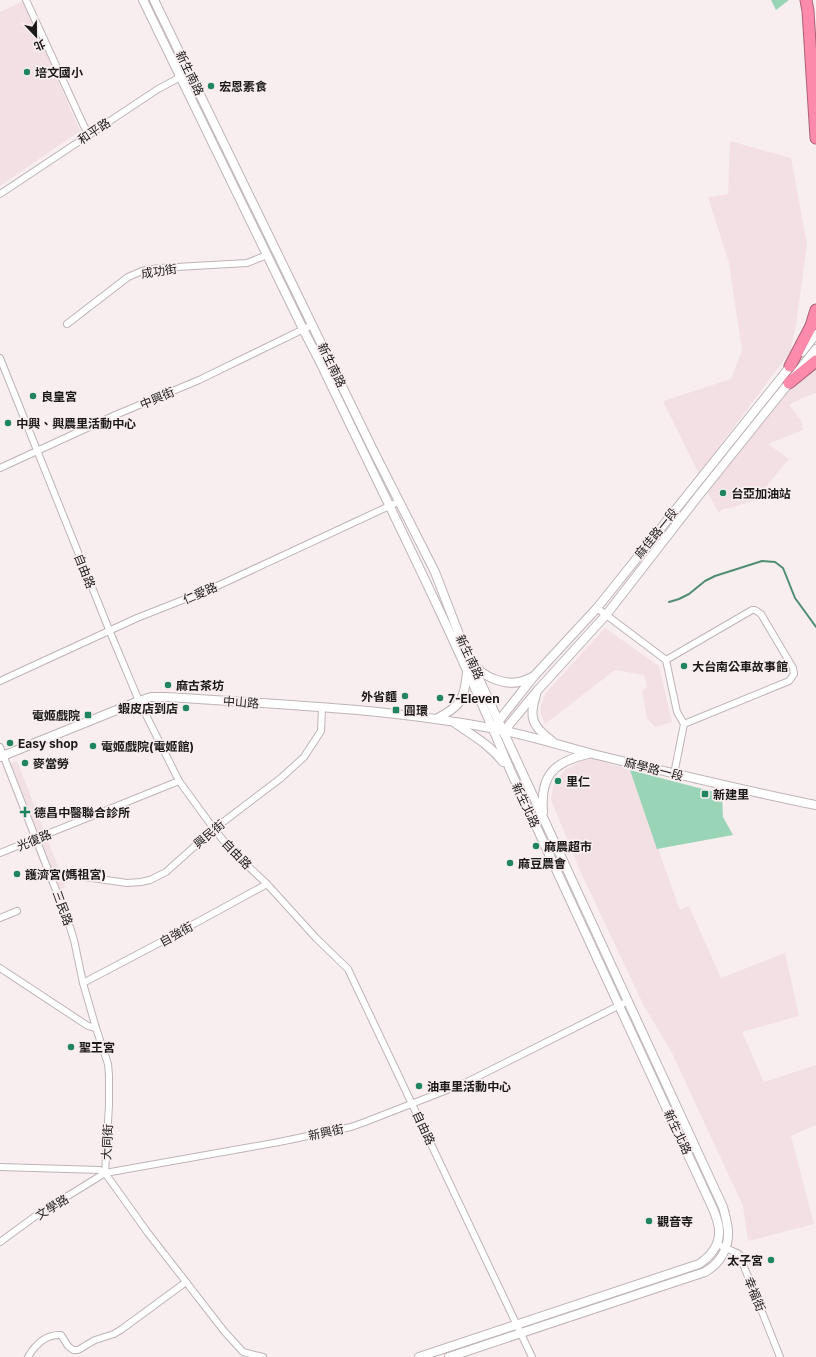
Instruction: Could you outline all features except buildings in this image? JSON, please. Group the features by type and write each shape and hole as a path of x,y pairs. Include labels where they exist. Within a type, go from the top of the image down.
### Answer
{"highway":[{"path":"806,0 816,138"},
{"path":"790,366 811,326 816,310"},
{"path":"788,383 816,361"}],"main road":[{"name":"新生南路","path":"143,0 303,330 322,366 493,728"},
{"name":"新生南路","path":"154,0 398,502 435,572 462,642 504,731"},
{"name":"麻佳路一段","path":"493,728 535,675 596,608 816,334"},
{"name":"麻佳路一段","path":"504,731 537,691 606,615 696,499 816,349"},
{"path":"473,664 482,673 496,680 519,682 535,675"},
{"path":"436,719 454,709 460,702 466,685 467,673"},
{"path":"537,691 533,704 533,722 542,734 556,744"},
{"name":"中山路","path":"2,756 139,701 159,696 396,714 453,721 493,728"},
{"path":"453,721 497,753 510,772"},
{"name":"麻學路一段","path":"493,728 674,774 816,805"},
{"name":"新生北路","path":"493,728 510,772 714,1211 720,1230 717,1244"},
{"name":"新生北路","path":"504,731 723,1207 728,1232 726,1248"},
{"path":"543,817 542,799 544,785 549,775 560,765 574,757 590,753"},
{"path":"419,1357 699,1264 712,1254 717,1244"},
{"path":"449,1357 705,1272 720,1258 726,1248"}],"street":[{"path":"26,0 89,135"},
{"name":"和平路","path":"0,194 158,89 190,72"},
{"name":"成功街","path":"67,324 128,277 142,271 159,268 247,263 267,255"},
{"name":"中興街","path":"0,468 113,416 199,380 312,325"},
{"name":"自由路","path":"0,358 139,701 179,781 232,851 267,884 316,938 348,969 532,1357"},
{"name":"仁愛路","path":"0,681 110,632 137,618 213,588 398,502"},
{"path":"596,608 666,660 677,712 684,724 674,774"},
{"path":"666,660 752,610 755,610 761,614 793,668 794,674 789,680 684,724"},
{"name":"興民街","path":"50,872 120,882 141,882 150,880 166,872 214,829 280,778 304,757 321,731 322,708"},
{"name":"三民路","path":"0,747 2,756 50,872 74,940 83,983 96,1028"},
{"name":"光復路","path":"0,853 179,781"},
{"name":"自強街","path":"83,983 159,944 267,884"},
{"path":"0,918 17,911"},
{"path":"0,968 88,1026 96,1028"},
{"name":"新興街","path":"0,1167 100,1170 105,1173 211,1155 351,1127 465,1083 628,1000"},
{"name":"大同街","path":"96,1028 106,1056 110,1076 105,1173 148,1233 224,1331 243,1352 264,1357"},
{"name":"文學路","path":"0,1242 38,1215 105,1173"},
{"name":"幸福街","path":"717,1244 739,1254 780,1357"},
{"path":"28,1357 38,1344 54,1335 61,1336 68,1346 73,1350 78,1350 95,1340 114,1334 138,1319 186,1282"}],"shaded area":[{"name":"培文國小","path":"23,1 80,131 0,186 0,12"},
{"path":"730,141 791,158 807,244 796,326 790,352 699,474 663,401 731,379 742,350 729,263 708,197 728,194"},
{"path":"816,366 816,393 789,405 801,420 803,430 768,444 789,459 755,500 731,508 722,509 719,513 706,490 802,375"},
{"path":"605,628 659,666 672,722 655,727 647,718 642,692 647,686 644,675 615,670 545,724 541,714 541,706 545,694"},
{"path":"588,757 630,770 680,910 689,906 721,978 785,953 799,1016 742,1032 764,1082 816,1065 816,1125 791,1136 814,1224 748,1241 743,1206 671,1051 644,1006 582,875 551,800 554,782 567,769"},
{"path":"17,761 66,887 52,892 3,767"}],"green space":[{"path":"771,0 789,0 776,10"},
{"path":"630,770 722,794 723,817 733,835 657,849"}],"waterway":[{"path":"669,602 689,594 705,581 715,576 762,561 775,562 783,568 795,598 816,627"}],"place":[{"name":"培文國小","path":"27,72"},
{"name":"宏恩素食","path":"211,86"},
{"name":"良皇宮","path":"33,396"},
{"name":"中興、興農里活動中心","path":"8,423"},
{"name":"台亞加油站","path":"723,493"},
{"name":"大台南公車故事館","path":"684,666"},
{"name":"麻古茶坊","path":"168,685"},
{"name":"外省麵","path":"405,696"},
{"name":"7-Eleven","path":"440,698"},
{"name":"蝦皮店到店","path":"186,708"},
{"name":"圓環","path":"396,710"},
{"name":"電姬戲院","path":"88,715"},
{"name":"Easy shop","path":"10,743"},
{"name":"電姬戲院(電姬館)","path":"93,746"},
{"name":"麥當勞","path":"25,763"},
{"name":"里仁","path":"558,781"},
{"name":"新建里","path":"705,794"},
{"name":"德昌中醫聯合診所","path":"25,812"},
{"name":"麻農超市","path":"536,846"},
{"name":"麻豆農會","path":"510,863"},
{"name":"護濟宮(媽祖宮)","path":"17,874"},
{"name":"聖王宮","path":"71,1047"},
{"name":"油車里活動中心","path":"419,1086"},
{"name":"觀音寺","path":"649,1221"},
{"name":"太子宮","path":"771,1260"}]}
